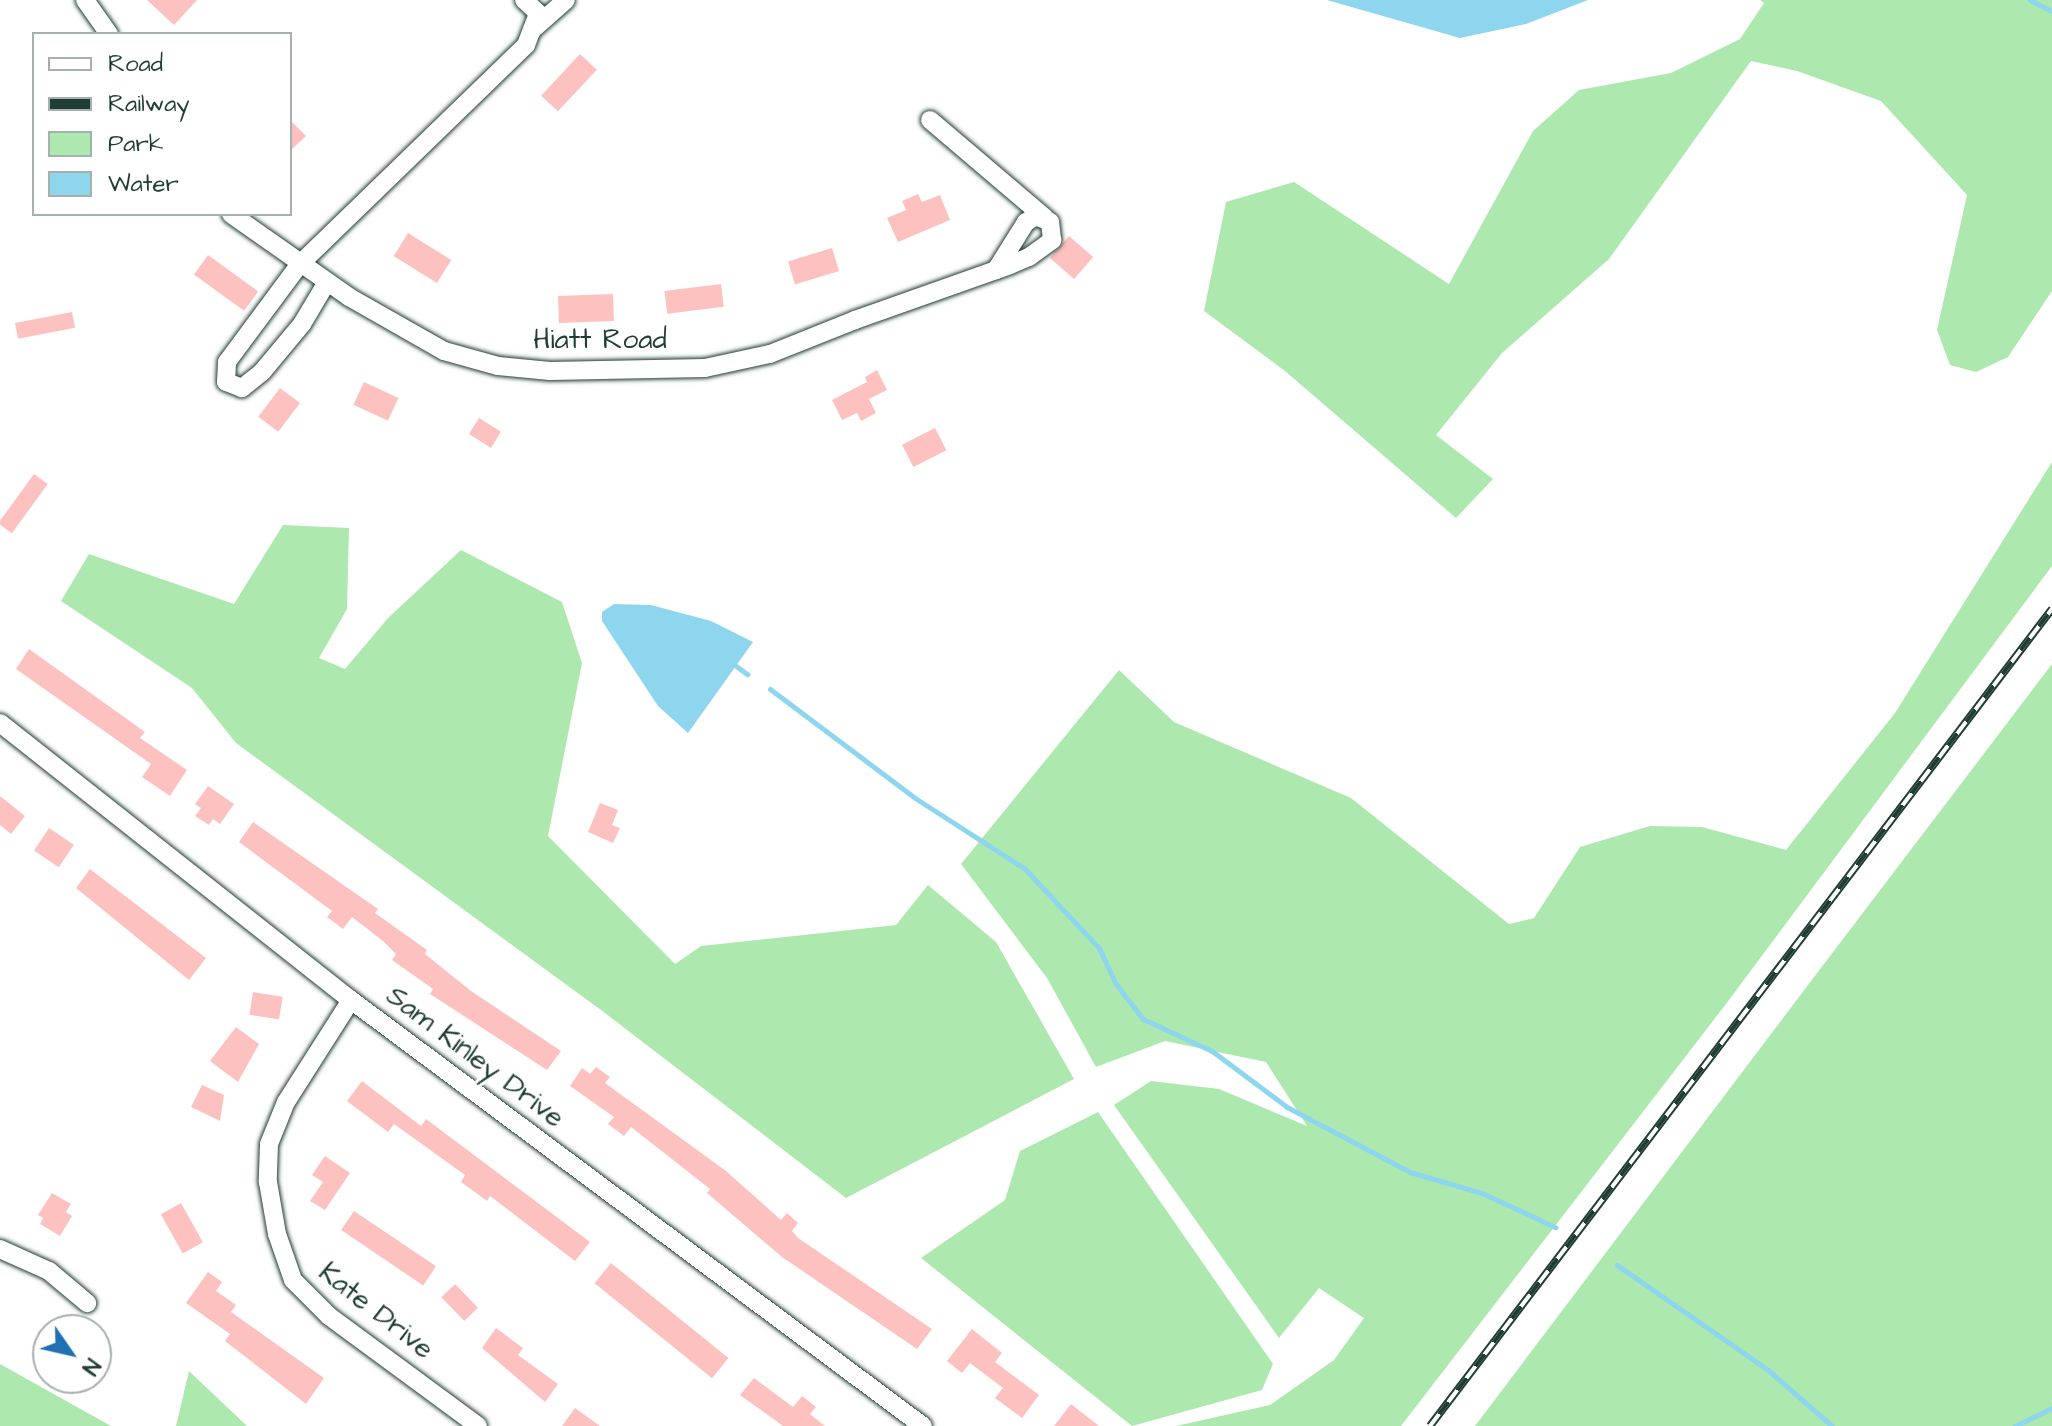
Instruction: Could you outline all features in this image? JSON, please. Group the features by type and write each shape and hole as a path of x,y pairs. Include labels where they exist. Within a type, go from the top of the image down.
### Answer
{"street":[{"path":"327,282 275,359 242,388 229,386 223,375 227,362 299,265 526,45 538,13 524,0"},
{"path":"531,31 566,0"},
{"path":"89,1 108,32"},
{"path":"930,120 1045,218"},
{"name":"Hiatt Road","path":"234,216 299,265 444,351 498,366 550,371 705,368 770,354 996,270 1049,243 1054,228 1045,218"},
{"path":"996,270 1026,222 1045,218"},
{"name":"Sam Kinley Drive","path":"0,723 351,1000 923,1426"},
{"name":"Kate Drive","path":"351,1000 286,1102 269,1144 268,1182 277,1234 293,1280 329,1316 478,1426"},
{"path":"0,1249 49,1271 87,1303"}],"green space":[{"path":"1760,0 2052,0 2052,291 2008,357 1976,372 1950,365 1937,330 1967,195 1881,101 1797,71 1751,61 1609,259 1502,353 1436,435 1493,479 1456,518 1285,371 1204,311 1226,202 1294,182 1449,284 1533,131 1579,90 1671,73 1740,39 1764,3"},
{"path":"2052,462 2052,566 1726,1004 1401,1426 1176,1426 1270,1405 1334,1360 1364,1318 1319,1288 1279,1338 1114,1105 1151,1081 1219,1089 1307,1126 1266,1062 1165,1041 1096,1067 1047,978 961,864 1119,670 1174,722 1351,798 1509,924 1534,918 1580,847 1650,826 1702,827 1786,850 1895,713"},
{"path":"283,525 349,528 347,609 319,658 345,669 388,618 461,550 562,602 582,663 548,836 675,964 701,946 896,925 928,885 996,942 1074,1079 846,1198 605,1013 236,743 192,688 61,601 89,554 234,604"},
{"path":"2052,664 2052,1426 1475,1426 1808,985"},
{"path":"1098,1112 1273,1364 1262,1390 1132,1426 921,1258 1005,1200 1020,1151"},
{"path":"0,1364 32,1382 32,1394 54,1394 111,1426 0,1426"},
{"path":"189,1371 247,1426 176,1426"}],"water":[{"path":"1327,0 1588,0 1526,24 1460,38"},
{"path":"614,604 651,605 711,621 753,642 688,733 658,706 602,621 602,612"}],"building":[{"path":"147,0 197,0 174,25"},
{"path":"580,54 597,70 558,111 541,96"},
{"path":"292,122 306,136 292,149"},
{"path":"918,194 922,202 940,195 950,220 898,242 887,218 906,210 902,201"},
{"path":"408,233 451,260 437,283 394,256"},
{"path":"1069,236 1093,257 1074,279 1050,258"},
{"path":"832,248 839,271 795,284 788,261"},
{"path":"208,255 258,291 244,311 194,274"},
{"path":"721,284 724,307 667,314 664,291"},
{"path":"613,294 614,321 559,323 558,296"},
{"path":"72,312 75,328 18,339 15,323"},
{"path":"877,370 887,390 869,399 876,413 861,421 857,413 842,420 832,400 867,382 865,377"},
{"path":"364,382 398,398 388,421 353,405"},
{"path":"280,388 300,403 278,432 258,417"},
{"path":"479,418 501,432 491,448 469,434"},
{"path":"935,428 946,450 913,467 902,445"},
{"path":"34,474 48,484 12,533 0,525 0,521"},
{"path":"29,649 145,732 140,738 187,770 170,796 142,777 151,764 16,669"},
{"path":"208,786 234,804 220,824 213,819 209,825 195,816 201,808 195,804"},
{"path":"0,796 25,816 11,834 0,825"},
{"path":"600,803 618,810 612,825 620,828 613,843 588,832"},
{"path":"253,822 378,909 375,913 427,950 425,954 471,991 561,1051 547,1070 430,994 433,989 392,960 396,954 352,917 343,929 327,917 332,911 239,842"},
{"path":"49,828 74,845 59,867 34,850"},
{"path":"90,869 206,958 189,980 76,888"},
{"path":"253,992 283,997 279,1019 249,1015"},
{"path":"236,1027 259,1044 238,1082 210,1061"},
{"path":"596,1067 610,1077 605,1083 726,1171 781,1220 787,1213 798,1223 792,1231 798,1238 932,1329 917,1349 782,1257 707,1193 710,1189 631,1127 624,1136 608,1124 614,1117 570,1086 582,1068 590,1074"},
{"path":"362,1081 421,1126 426,1119 590,1242 575,1261 490,1196 487,1201 461,1182 465,1175 394,1124 388,1132 347,1101"},
{"path":"202,1085 224,1095 220,1121 191,1107"},
{"path":"325,1156 350,1173 325,1210 310,1201 323,1182 312,1175"},
{"path":"52,1193 71,1204 66,1212 72,1216 60,1236 40,1224 43,1218 38,1215"},
{"path":"181,1203 203,1242 183,1254 161,1214"},
{"path":"354,1211 436,1266 423,1285 341,1230"},
{"path":"611,1263 728,1358 712,1378 595,1283"},
{"path":"208,1272 222,1282 216,1291 236,1305 231,1312 324,1378 306,1404 225,1341 230,1334 186,1303"},
{"path":"455,1284 478,1308 464,1321 441,1297"},
{"path":"496,1328 523,1348 518,1355 558,1384 545,1402 482,1348"},
{"path":"972,1329 1002,1353 995,1362 1039,1395 1022,1418 995,1398 1003,1388 970,1363 962,1373 947,1361"},
{"path":"754,1378 793,1407 802,1396 816,1407 810,1414 825,1426 783,1426 740,1395"},
{"path":"1071,1404 1099,1426 1054,1426"},
{"path":"575,1408 600,1426 562,1426"}],"waterway":[{"path":"2030,0 2052,11"},
{"path":"736,666 747,674"},
{"path":"770,689 915,798 1025,869 1099,948 1116,984 1143,1019 1212,1051 1287,1107 1410,1172 1482,1193 1555,1227"},
{"path":"1617,1265 1768,1370 1832,1426"},
{"path":"2015,1426 2052,1408"}],"railway":[{"path":"1430,1426 2052,609"}]}
